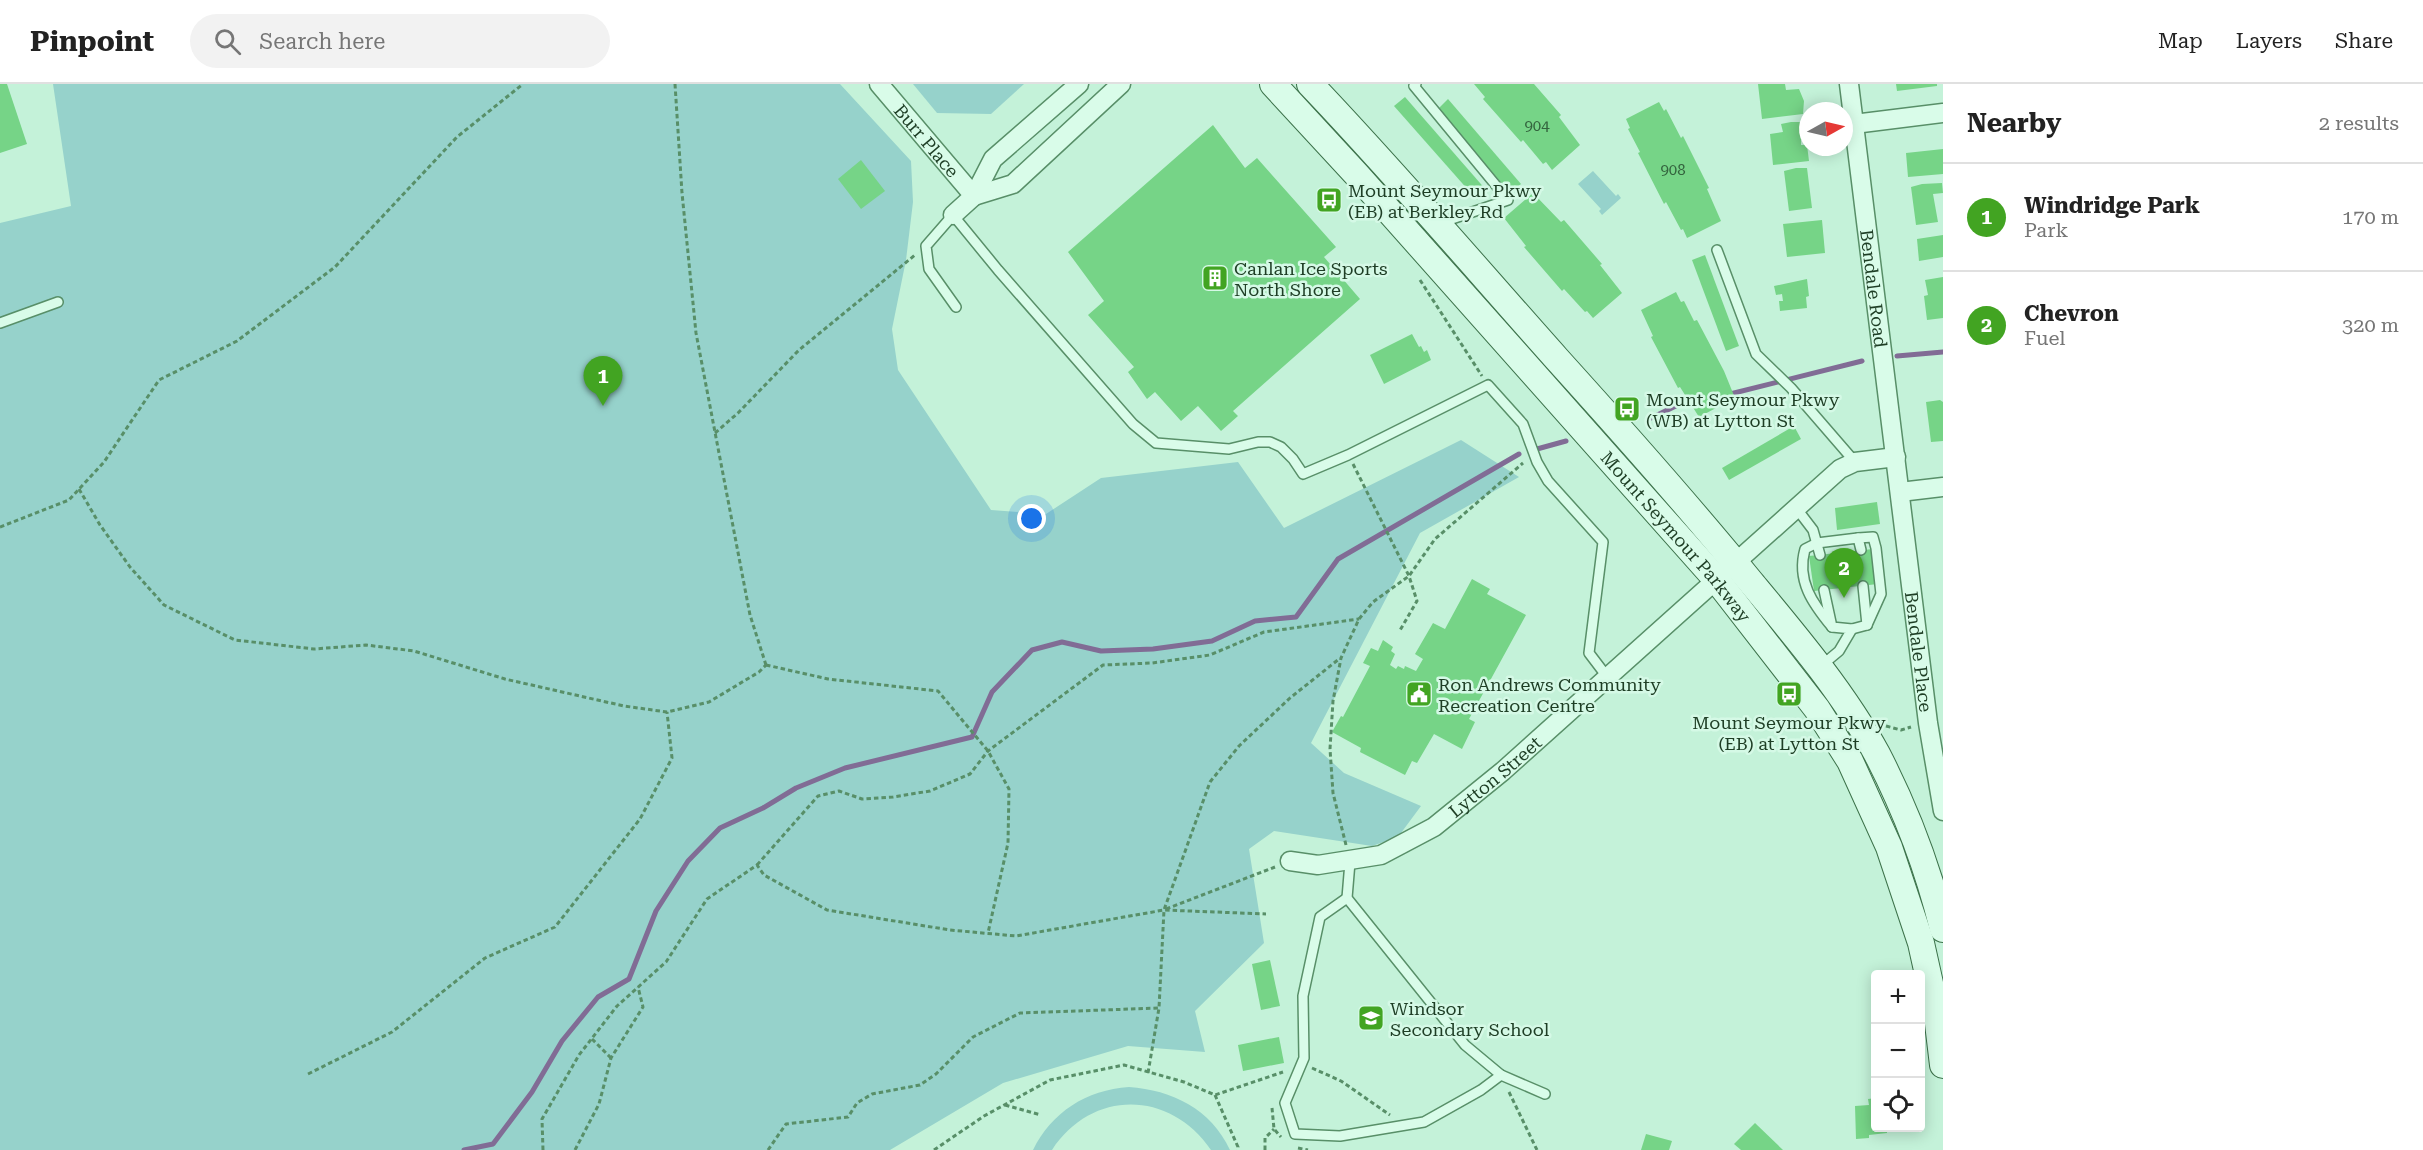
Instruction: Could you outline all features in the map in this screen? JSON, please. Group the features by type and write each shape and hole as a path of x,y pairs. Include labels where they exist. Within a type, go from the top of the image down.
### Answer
{"main road":[{"name":"Mount Seymour Parkway","path":"1273,84 1349,166 1716,579 1817,708 1850,761 1889,847 1921,943 1936,1016 1943,1065"},
{"name":"Mount Seymour Parkway","path":"1310,84 1373,151 1436,225 1688,505 1819,667 1881,763 1913,832 1934,890 1943,929"}],"street":[{"name":"Burr Place","path":"879,84 974,196"},
{"path":"953,215 974,196 993,159 1079,84"},
{"path":"974,196 1013,184 1121,84"},
{"name":"Bendale Road","path":"1849,84 1900,492"},
{"path":"1854,124 1943,113"},
{"name":"Lytton Street","path":"1290,861 1318,865 1350,862 1381,855 1434,827 1503,771 1840,469 1855,462 1896,457"},
{"path":"1900,492 1943,487"},
{"name":"Bendale Place","path":"1900,492 1928,723 1943,811"}],"lane":[{"path":"1416,84 1414,86 1508,200 1436,225"},
{"path":"956,307 929,268 926,246 953,215 1133,424 1156,443 1229,449 1258,442 1270,442 1281,447 1303,474 1348,455 1488,384 1522,424 1548,481 1603,542 1589,653 1608,678"},
{"path":"1717,250 1756,354 1791,388 1855,462"},
{"path":"0,323 58,302"},
{"path":"1797,509 1813,530 1820,555"},
{"path":"1873,537 1881,594 1867,625 1852,628 1832,627 1813,604 1806,591 1802,561 1805,549 1817,543 1873,537"},
{"path":"1858,538 1861,550"},
{"path":"1863,586 1867,625"},
{"path":"1824,590 1832,627"},
{"path":"1819,667 1839,651 1852,628"},
{"path":"1350,862 1347,898 1465,1045 1501,1075 1545,1094"},
{"path":"1347,898 1320,917 1303,996 1304,1058 1285,1103 1295,1134 1340,1136 1424,1122 1481,1090 1501,1075"}],"path":[{"path":"0,527 69,500 104,462 159,380 237,341 335,267 457,137 523,84"},
{"path":"675,84 682,193 696,333 750,615 766,665"},
{"path":"716,433 799,350 926,246"},
{"path":"1418,277 1488,384"},
{"path":"1350,862 1333,793 1330,749 1333,701 1341,658 1359,619 1373,602 1409,576 1435,539 1534,454"},
{"path":"1348,455 1409,576 1416,601 1399,632"},
{"path":"79,489 100,525 130,567 164,605 235,640 314,649 366,645 414,651 505,679 624,706 667,712 709,702 759,672 766,665"},
{"path":"543,1150 542,1119 579,1055 617,1006 666,962 707,899 757,865 818,796 839,791 862,799 894,797 930,791 970,774 988,751 1103,665 1152,663 1210,655 1264,632 1359,619"},
{"path":"1149,1072 1159,1008 1164,910 1210,782 1239,746 1290,698 1341,658"},
{"path":"766,665 828,679 938,691 978,738 1010,789 1008,843 988,934"},
{"path":"308,1074 392,1032 484,958 555,927 640,819 656,789 672,758 667,712"},
{"path":"1878,723 1901,730 1928,723"},
{"path":"757,865 764,875 827,910 950,930 1016,936 1164,910 1290,861"},
{"path":"1164,910 1266,914"},
{"path":"575,1150 599,1104 611,1058 643,1007 638,987"},
{"path":"768,1150 786,1124 848,1117 857,1103 872,1094 920,1085 936,1074 973,1037 1020,1013 1159,1008"},
{"path":"592,1039 611,1058"},
{"path":"934,1150 984,1116 1050,1080 1124,1065 1184,1082 1215,1095 1301,1065 1341,1081 1396,1119"},
{"path":"1501,1075 1537,1150"},
{"path":"1215,1095 1238,1149"},
{"path":"1004,1105 1041,1115"},
{"path":"1265,1150 1265,1138 1274,1129"}],"shaded area":[{"path":"53,84 840,84 911,161 913,202 906,260 892,329 898,370 991,510 1046,514 1101,478 1238,462 1284,528 1461,440 1519,477 1420,533 1311,743 1344,773 1421,806 1398,837 1372,846 1274,831 1249,849 1264,943 1195,1011 1205,1052 1128,1046 1003,1083 890,1150 0,1150 0,223 71,206"},
{"path":"913,84 1024,84 991,114 937,113"},
{"path":"1593,171 1616,196 1618,194 1621,198 1602,215 1599,211 1601,209 1578,184"},
{"path":"1129,1087 1160,1092 1188,1104 1212,1123 1230,1150 1211,1150 1194,1130 1174,1116 1153,1108 1131,1105 1109,1107 1088,1116 1069,1130 1052,1150 1033,1150 1050,1125 1072,1105 1099,1093"}],"building":[{"path":"0,84 7,84 27,144 0,153"},
{"path":"1474,84 1534,84 1561,115 1559,117 1580,145 1552,170 1546,162 1543,164 1523,140 1521,142 1483,99 1485,97"},
{"path":"1758,84 1785,84 1786,90 1799,89 1804,101 1799,102 1799,114 1762,119"},
{"path":"1896,84 1937,84 1937,86 1897,91"},
{"path":"1405,97 1487,191 1477,200 1394,106"},
{"path":"1448,99 1521,184 1510,193 1438,109"},
{"path":"1659,102 1664,111 1666,109 1681,138 1683,136 1709,188 1707,189 1721,221 1687,238 1666,202 1664,204 1628,129 1630,128 1626,119"},
{"path":"1799,122 1799,156 1808,156 1809,161 1773,165 1770,134 1783,132 1781,124"},
{"name":"Canlan Ice Sports North Shore","path":"1213,125 1245,168 1257,158 1336,247 1324,257 1360,299 1233,411 1238,416 1221,431 1198,406 1181,421 1155,392 1147,399 1128,372 1134,367 1088,315 1104,301 1068,252"},
{"path":"1943,149 1943,174 1908,177 1906,153"},
{"path":"861,160 885,191 861,209 838,179"},
{"path":"1807,168 1812,208 1789,211 1784,171"},
{"path":"1942,183 1943,193 1933,194 1938,222 1916,225 1911,187"},
{"path":"1533,193 1561,222 1564,220 1602,264 1600,265 1622,293 1593,318 1564,289 1562,291 1524,247 1526,246 1504,218"},
{"path":"1822,220 1825,253 1787,257 1783,224"},
{"path":"1943,235 1943,257 1919,261 1917,239"},
{"path":"1705,255 1739,346 1726,351 1692,260"},
{"path":"1943,277 1943,318 1927,320 1924,296 1928,295 1925,280"},
{"path":"1807,279 1809,296 1806,297 1807,308 1780,311 1779,301 1783,301 1782,294 1776,295 1774,286"},
{"path":"1676,292 1681,302 1684,301 1694,321 1697,320 1724,371 1735,398 1699,417 1680,387 1678,388 1651,337 1653,336 1641,310"},
{"path":"1412,334 1419,347 1421,346 1424,352 1427,350 1431,360 1384,384 1370,355"},
{"path":"1940,400 1943,402 1943,441 1931,442 1926,402"},
{"path":"1794,426 1801,439 1729,480 1722,468"},
{"path":"1877,502 1880,524 1837,530 1835,508"},
{"path":"1873,549 1878,584 1814,591 1809,556"},
{"name":"Ron Andrews Community Recreation Centre","path":"1472,579 1490,589 1487,594 1526,615 1469,719 1475,722 1462,749 1434,734 1417,763 1412,761 1405,775 1360,752 1361,748 1332,732 1341,716 1343,717 1370,666 1363,663 1371,648 1378,651 1383,640 1393,647 1391,651 1395,654 1390,665 1396,669 1398,666 1404,669 1405,666 1416,671 1423,659 1415,654 1433,623 1445,629"},
{"path":"1270,960 1280,1006 1261,1010 1252,964"},
{"path":"1279,1037 1284,1063 1243,1071 1238,1045"},
{"path":"1868,1099 1871,1099 1871,1132 1887,1133 1856,1139 1855,1106 1869,1105"},
{"path":"1755,1123 1783,1150 1741,1150 1734,1144"},
{"path":"1646,1134 1672,1141 1669,1150 1641,1150"}],"waterway":[{"path":"1897,356 1943,352"},
{"path":"1726,395 1862,361"},
{"path":"1651,418 1682,403 1694,401"},
{"path":"1537,449 1566,441"},
{"path":"464,1150 493,1144 532,1092 562,1041 598,997 629,979 656,911 688,861 720,828 763,808 796,788 845,768 972,737 992,692 1032,650 1062,642 1101,651 1153,649 1212,641 1255,621 1296,617 1338,559 1519,454"}],"place":[{"name":"Mount Seymour Pkwy (EB) at Berkley Rd","path":"1329,200"},
{"name":"Canlan Ice Sports North Shore","path":"1215,278"},
{"name":"Windridge Park","path":"603,406"},
{"name":"Mount Seymour Pkwy (WB) at Lytton St","path":"1627,409"},
{"name":"Chevron","path":"1844,598"},
{"name":"Ron Andrews Community Recreation Centre","path":"1419,694"},
{"name":"Mount Seymour Pkwy (EB) at Lytton St","path":"1789,694"},
{"name":"Windsor Secondary School","path":"1371,1018"}]}
